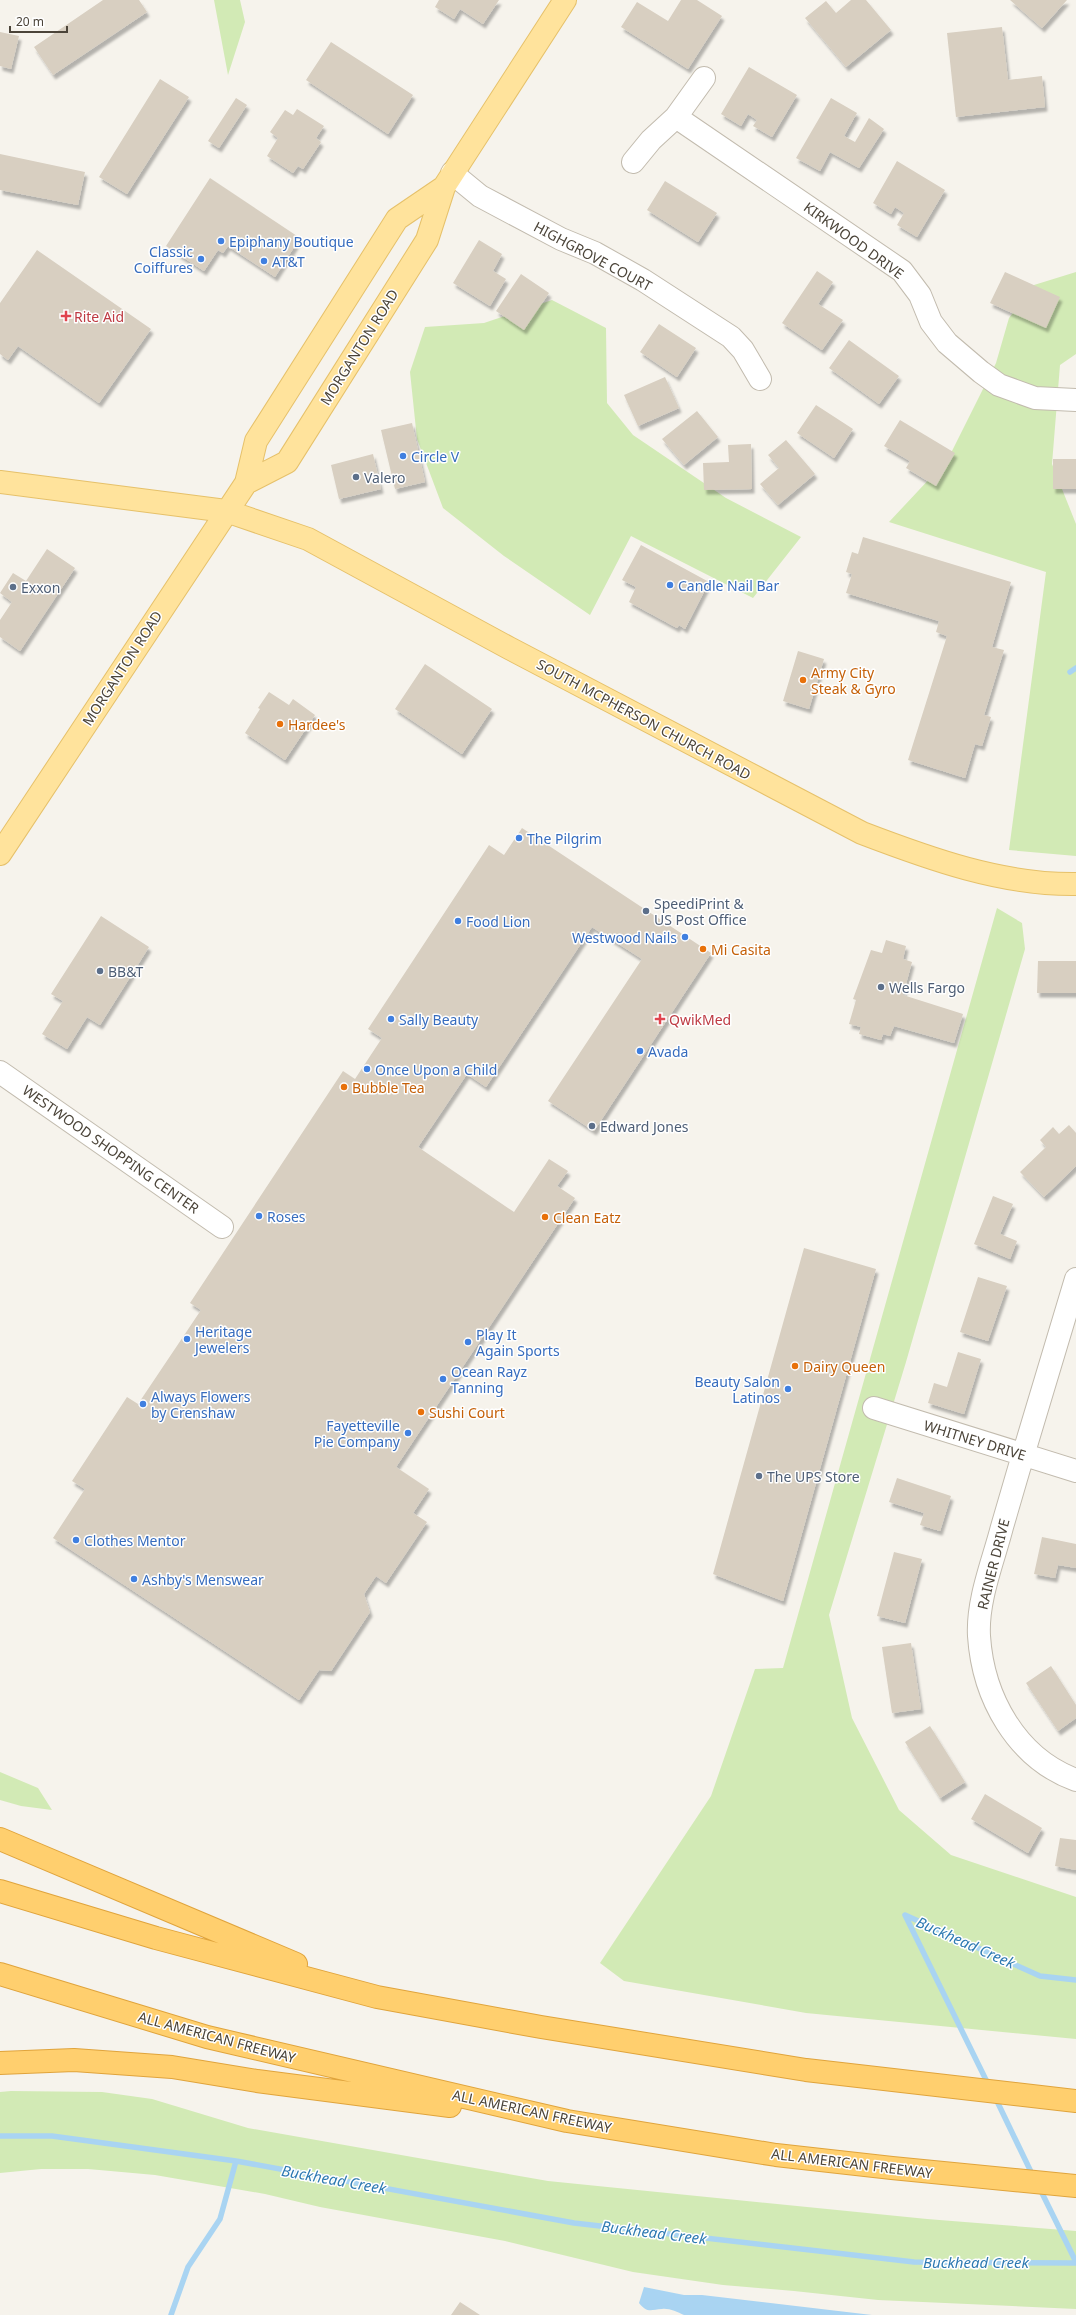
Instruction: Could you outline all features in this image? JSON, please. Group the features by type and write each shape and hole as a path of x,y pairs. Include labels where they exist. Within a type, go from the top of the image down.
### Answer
{"highway":[{"path":"0,1839 377,1997"},
{"path":"0,1891 156,1938 377,1997 541,2027 806,2070 1076,2101"},
{"name":"ALL AMERICAN FREEWAY","path":"0,1974 207,2037 567,2121 776,2155 1076,2186"},
{"path":"0,2063 74,2060 172,2067 257,2081 567,2121"}],"main road":[{"name":"MORGANTON ROAD","path":"246,483 287,462 427,240 448,180 565,0"},
{"name":"MORGANTON ROAD","path":"0,854 246,483 256,441 397,219 448,180"},
{"name":"SOUTH MCPHERSON CHURCH ROAD","path":"0,482 226,511 308,539 509,648 862,833 910,852 960,867 1024,881 1076,884"}],"street":[{"path":"633,162 651,140 676,117 704,78"},
{"name":"KIRKWOOD DRIVE","path":"676,117 902,271 920,295 931,322 947,343 999,385 1035,398 1076,400"},
{"name":"HIGHGROVE COURT","path":"448,180 630,272 732,337 754,366 760,379"},
{"name":"WESTWOOD SHOPPING CENTER","path":"0,1072 222,1226"},
{"name":"RAINER DRIVE","path":"1076,1278 1023,1454 981,1606 979,1635 982,1661 996,1704 1012,1732 1029,1751 1050,1767 1076,1780"},
{"name":"WHITNEY DRIVE","path":"874,1408 1076,1471"}],"green space":[{"path":"214,0 240,0 245,22 228,75"},
{"path":"1076,272 1076,354 1060,365 1052,464 1076,524 1076,856 1009,850 1046,572 889,522 948,459 996,363 1009,318 1034,285"},
{"path":"552,300 606,328 607,403 633,435 726,498 801,537 753,598 631,536 590,615 504,556 443,508 417,439 410,372 425,327 484,323"},
{"path":"997,908 1022,923 1025,949 906,1362 829,1615 852,1718 899,1810 951,1855 1076,1897 1076,2039 806,2013 624,1981 600,1963 711,1796 755,1669 783,1668"},
{"path":"0,1772 38,1788 52,1810 21,1806 0,1800"},
{"path":"0,2092 102,2092 152,2099 248,2128 548,2181 927,2219 1076,2231 1076,2309 878,2300 723,2285 633,2272 505,2241 320,2207 265,2194 155,2175 88,2169 41,2169 0,2173"}],"water":[{"path":"644,2287 684,2295 702,2295 872,2315 684,2315 673,2310 647,2310 644,2308 639,2303"}],"building":[{"path":"103,0 139,0 147,12 53,75 34,47"},
{"path":"439,0 499,0 483,24 460,9 454,19 435,7"},
{"path":"681,0 697,0 722,16 688,69 621,27 637,2 668,21"},
{"path":"851,0 866,0 891,30 846,67 805,18 826,1 836,13"},
{"path":"1010,0 1067,0 1042,28"},
{"path":"1002,27 1008,80 1042,76 1045,107 956,117 947,33"},
{"path":"0,32 19,36 11,69 0,66"},
{"path":"331,42 413,95 388,134 306,80"},
{"path":"749,67 797,95 772,137 753,126 757,120 748,114 741,126 721,114"},
{"path":"160,79 189,97 127,194 99,177"},
{"path":"236,98 247,105 219,148 208,141"},
{"path":"831,98 857,113 844,136 855,142 869,118 884,129 859,168 830,152 820,171 796,158"},
{"path":"297,109 324,126 316,138 321,142 303,169 298,166 293,173 267,156 278,138 270,132 285,110 293,115"},
{"path":"0,154 85,172 78,205 0,190"},
{"path":"897,161 945,190 917,237 897,225 904,213 895,207 891,214 873,203"},
{"path":"210,178 300,238 275,277 228,246 223,253 218,250 204,271 166,246"},
{"path":"665,181 717,213 698,242 647,210"},
{"path":"479,240 502,254 493,271 506,279 490,306 453,283"},
{"name":"Rite Aid","path":"37,250 151,329 99,403 18,346 8,360 0,354 0,303"},
{"path":"817,271 833,282 818,304 843,320 822,350 782,323"},
{"path":"1005,272 1060,297 1046,328 990,303"},
{"path":"521,274 549,293 524,330 496,311"},
{"path":"659,324 696,348 677,377 640,352"},
{"path":"849,340 899,376 879,404 829,368"},
{"path":"665,377 679,408 638,426 624,395"},
{"path":"816,405 853,429 834,458 797,433"},
{"path":"697,411 718,437 684,465 662,439"},
{"path":"900,420 955,453 936,486 906,468 910,461 884,446"},
{"name":"Circle V","path":"412,423 425,482 395,489 381,430"},
{"path":"786,440 815,474 778,505 760,484 779,468 768,455"},
{"path":"751,444 752,489 704,490 703,463 729,462 728,445"},
{"name":"Valero","path":"373,454 381,489 339,499 331,465"},
{"path":"1053,459 1076,459 1076,489 1053,489"},
{"path":"863,537 1011,582 992,647 1004,650 984,715 991,717 982,746 975,744 965,778 908,760 947,636 936,632 939,621 846,593 852,574 846,572 852,552 858,554"},
{"name":"Candle Nail Bar","path":"641,545 709,582 685,629 679,625 677,628 629,602 636,587 622,580"},
{"path":"47,549 75,568 20,651 0,637 0,620 12,602 0,593 13,573 26,581"},
{"name":"Army City Steak & Gyro","path":"798,651 824,659 809,709 783,701"},
{"path":"425,664 492,709 462,754 395,709"},
{"name":"Hardee's","path":"269,692 289,705 293,699 315,715 285,760 245,733 260,709 258,708"},
{"path":"522,828 711,953 594,1131 548,1101 642,959 592,927 486,1087 467,1074 418,1147 514,1212 549,1159 568,1171 557,1186 575,1198 396,1467 429,1489 413,1513 427,1522 386,1583 376,1576 364,1594 370,1612 331,1671 319,1670 299,1700 53,1538 85,1489 72,1481 127,1397 138,1404 201,1310 190,1303 343,1071 355,1079 382,1038 368,1029 489,845 504,855"},
{"name":"BB&T","path":"101,916 149,947 100,1025 87,1017 67,1049 42,1034 63,1001 51,994"},
{"name":"Wells Fargo","path":"886,940 906,946 903,959 912,962 903,995 963,1014 954,1043 894,1026 890,1036 883,1034 881,1040 859,1034 861,1027 849,1024 856,1000 853,999 871,950 882,953"},
{"path":"1038,961 1076,961 1076,993 1037,993"},
{"path":"1069,1125 1076,1133 1076,1166 1044,1197 1020,1172 1046,1147 1040,1140 1053,1127 1059,1134"},
{"path":"993,1196 1013,1204 1000,1234 1017,1241 1010,1259 974,1244"},
{"path":"804,1248 876,1269 783,1601 713,1574"},
{"path":"978,1277 1007,1286 988,1341 960,1332"},
{"path":"958,1352 981,1359 964,1414 928,1403 934,1383 947,1387"},
{"path":"897,1478 951,1496 940,1531 920,1525 924,1513 889,1502"},
{"path":"1042,1537 1076,1544 1076,1568 1058,1565 1055,1578 1034,1574"},
{"path":"894,1552 922,1559 905,1623 877,1616"},
{"path":"911,1643 921,1709 892,1713 882,1647"},
{"path":"1051,1666 1076,1705 1076,1718 1058,1731 1026,1683"},
{"path":"930,1726 965,1782 940,1798 905,1742"},
{"path":"985,1794 1042,1828 1028,1853 971,1819"},
{"path":"1060,1838 1076,1840 1076,1870 1055,1866"},
{"path":"460,2302 480,2315 451,2315"}],"waterway":[{"path":"1070,672 1076,668"},
{"name":"Buckhead Creek","path":"989,2086 905,1915 1040,1976 1076,1980"},
{"name":"Buckhead Creek","path":"995,2097 1033,2176"},
{"name":"Buckhead Creek","path":"0,2136 52,2136 236,2161 574,2223 914,2262 1076,2263"},
{"name":"Buckhead Creek","path":"171,2315 188,2267 220,2219 236,2161"},
{"name":"Buckhead Creek","path":"1039,2187 1076,2262"}],"place":[{"name":"Epiphany Boutique","path":"221,241"},
{"name":"Classic Coiffures","path":"201,259"},
{"name":"AT&T","path":"264,261"},
{"name":"Rite Aid","path":"66,316"},
{"name":"Circle V","path":"403,456"},
{"name":"Valero","path":"356,477"},
{"name":"Candle Nail Bar","path":"670,585"},
{"name":"Exxon","path":"13,587"},
{"name":"Army City Steak & Gyro","path":"803,680"},
{"name":"Hardee's","path":"280,724"},
{"name":"The Pilgrim","path":"519,838"},
{"name":"SpeediPrint & US Post Office","path":"646,911"},
{"name":"Food Lion","path":"458,921"},
{"name":"Westwood Nails","path":"685,937"},
{"name":"Mi Casita","path":"703,949"},
{"name":"BB&T","path":"100,971"},
{"name":"Wells Fargo","path":"881,987"},
{"name":"Sally Beauty","path":"391,1019"},
{"name":"QwikMed","path":"660,1019"},
{"name":"Avada","path":"640,1051"},
{"name":"Once Upon a Child","path":"367,1069"},
{"name":"Bubble Tea","path":"344,1087"},
{"name":"Edward Jones","path":"592,1126"},
{"name":"Roses","path":"259,1216"},
{"name":"Clean Eatz","path":"545,1217"},
{"name":"Heritage Jewelers","path":"187,1339"},
{"name":"Play It Again Sports","path":"468,1342"},
{"name":"Dairy Queen","path":"795,1366"},
{"name":"Ocean Rayz Tanning","path":"443,1379"},
{"name":"Beauty Salon Latinos","path":"788,1389"},
{"name":"Always Flowers by Crenshaw","path":"143,1404"},
{"name":"Sushi Court","path":"421,1412"},
{"name":"Fayetteville Pie Company","path":"408,1433"},
{"name":"The UPS Store","path":"759,1476"},
{"name":"Clothes Mentor","path":"76,1540"},
{"name":"Ashby's Menswear","path":"134,1579"}]}
